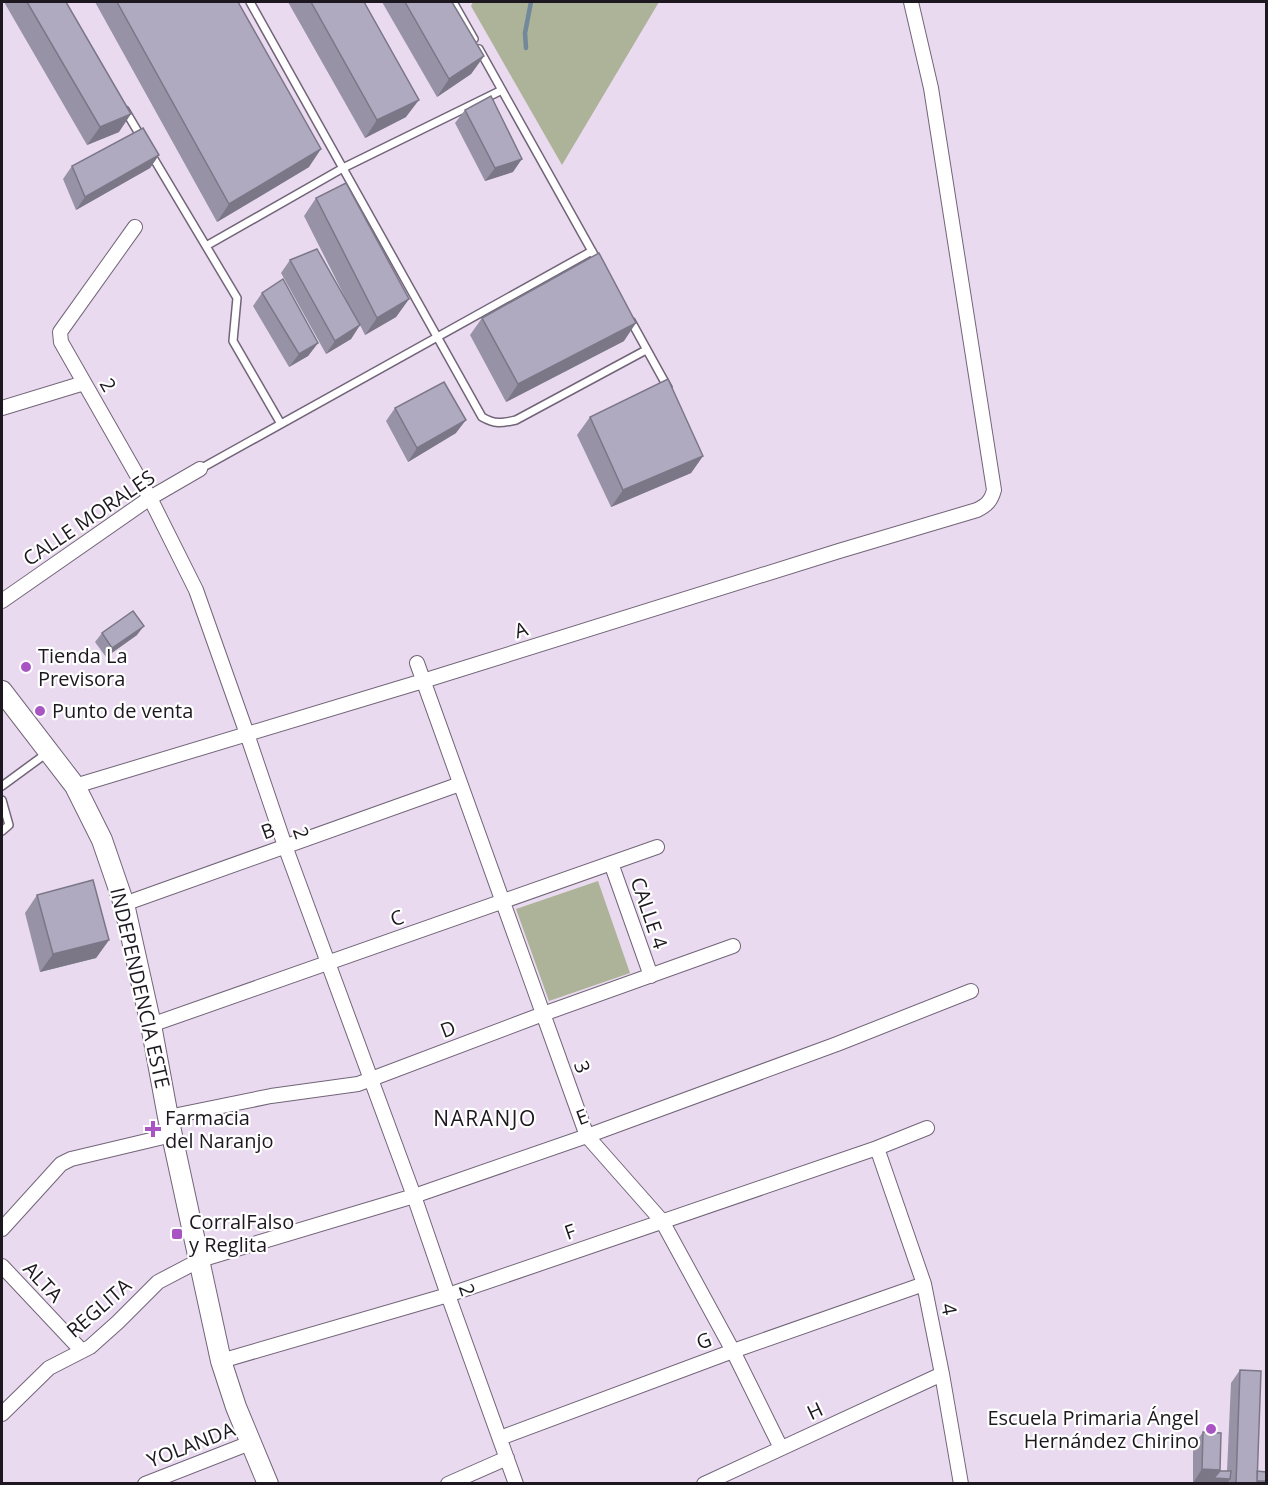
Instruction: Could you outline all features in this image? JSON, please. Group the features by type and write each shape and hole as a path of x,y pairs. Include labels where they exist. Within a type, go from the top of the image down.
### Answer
{"main road":[{"name":"INDEPENDENCIA ESTE","path":"2,691 75,786 102,840 124,904 222,1361 236,1407 268,1484"}],"street":[{"name":"A","path":"75,786 423,681 985,506 991,500 994,490 931,88 910,2"},
{"name":"2","path":"135,227 60,332 61,342 150,498 196,590 285,846 414,1196 516,1484"},
{"path":"2,408 84,383"},
{"name":"CALLE MORALES","path":"2,601 150,498 200,468"},
{"name":"3","path":"417,663 586,1136 662,1221 733,1351 781,1448"},
{"name":"B","path":"124,904 460,784"},
{"name":"C","path":"151,1025 657,847"},
{"name":"CALLE 4","path":"611,863 651,976"},
{"name":"D","path":"2,1229 62,1164 71,1159 271,1095 358,1084 543,1014 733,946"},
{"name":"E","path":"200,1260 414,1196 586,1136 837,1044 971,991"},
{"name":"F","path":"222,1361 448,1295 877,1148 927,1128"},
{"name":"4","path":"877,1148 924,1284 961,1484"},
{"name":"REGLITA","path":"2,1414 49,1368 90,1347 158,1282 200,1260"},
{"name":"ALTA","path":"2,1266 82,1351"},
{"name":"G","path":"500,1438 733,1351 924,1284"},
{"name":"H","path":"704,1484 942,1374"},
{"name":"YOLANDA","path":"145,1484 250,1443"},
{"path":"448,1484 507,1458"}],"lane":[{"path":"250,2 482,417 490,422 500,423 516,420 646,350"},
{"path":"453,2 603,271"},
{"path":"206,246 343,168 502,90"},
{"path":"121,104 237,298 233,342 281,424"},
{"path":"200,468 592,251"},
{"path":"624,310 674,398"},
{"path":"2,786 49,752"},
{"path":"2,800 9,825 2,831"}],"green space":[{"path":"473,2 659,2 562,165 471,6"},
{"path":"598,881 630,973 549,1001 516,909"}],"building":[{"path":"27,2 66,2 131,114 100,127"},
{"path":"117,2 238,2 321,149 229,204"},
{"path":"311,2 364,2 419,100 377,120"},
{"path":"405,2 452,2 484,56 449,79"},
{"path":"491,96 522,159 495,168 465,110"},
{"path":"143,128 159,155 85,197 72,166"},
{"path":"346,183 409,299 377,318 316,198"},
{"path":"317,249 360,325 335,341 290,260"},
{"path":"599,253 636,323 518,384 482,318"},
{"path":"283,279 318,343 299,354 262,293"},
{"path":"668,379 703,456 623,490 590,417"},
{"path":"444,382 466,420 417,448 395,408"},
{"path":"133,611 144,626 112,648 102,633"},
{"path":"93,880 109,940 53,954 37,895"},
{"path":"1240,1370 1261,1371 1257,1484 1236,1484"},
{"path":"1203,1432 1221,1433 1220,1470 1202,1469"},
{"path":"1220,1471 1231,1471 1230,1479 1214,1478"},
{"path":"1257,1471 1266,1472 1266,1481 1257,1481"}],"waterway":[{"path":"526,48 525,33 531,2"}],"place":[{"name":"Tienda La Previsora","path":"26,667"},
{"name":"Punto de venta","path":"40,711"},
{"name":"Farmacia del Naranjo","path":"153,1129"},
{"name":"CorralFalso y Reglita","path":"177,1234"},
{"name":"Escuela Primaria Ángel Hernández Chirino","path":"1211,1429"}],"district":[{"name":"NARANJO","path":"485,1119"}]}
